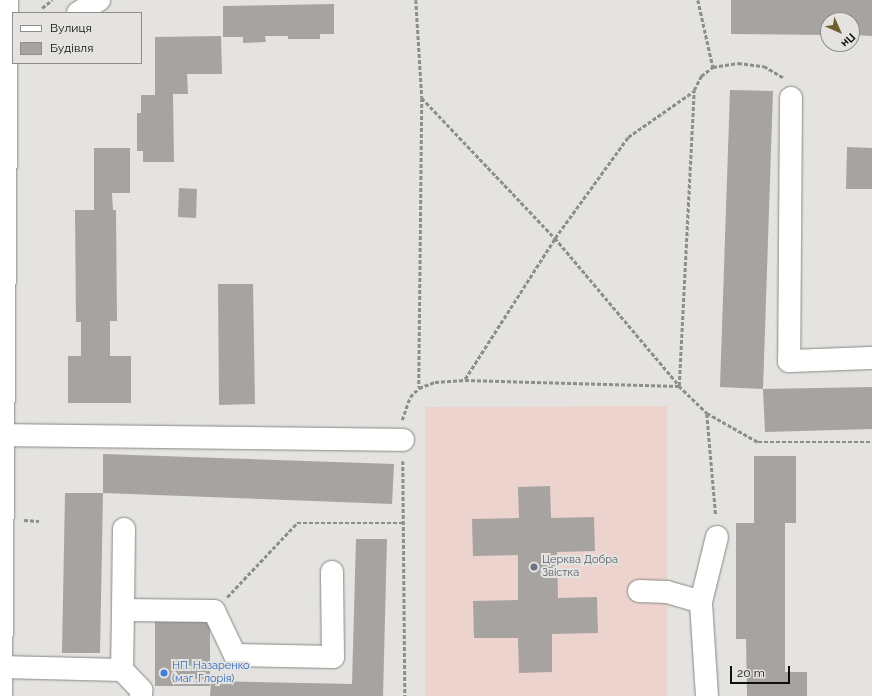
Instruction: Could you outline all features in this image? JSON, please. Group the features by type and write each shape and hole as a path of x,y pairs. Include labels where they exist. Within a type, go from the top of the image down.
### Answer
{"street":[{"path":"1,696 3,435 10,45 7,0"},
{"path":"80,12 100,0"},
{"path":"791,98 789,361 872,358"},
{"path":"3,435 402,440"},
{"path":"124,529 122,670 141,690 141,696"},
{"path":"707,696 701,602 717,537"},
{"path":"123,610 214,611 235,655 333,657 332,572"},
{"path":"639,591 667,592 701,602"},
{"path":"1,667 122,670"}],"path":[{"path":"42,8 52,0"},
{"path":"416,0 422,98 419,388"},
{"path":"698,0 713,67"},
{"path":"679,386 694,90 701,76 713,67 738,63 764,66 784,78 791,98"},
{"path":"465,380 555,238 628,137 694,90"},
{"path":"422,98 555,238 679,386 707,413 758,442 872,442"},
{"path":"405,696 402,418 410,397 419,388 435,382 465,380 679,386"},
{"path":"707,413 717,537"},
{"path":"214,611 297,523 403,523"}],"shaded area":[{"path":"667,406 667,696 425,696 425,407"}],"building":[{"path":"731,0 872,0 872,36 860,35 860,12 820,12 820,35 731,34"},
{"path":"334,4 334,34 320,34 320,39 288,39 288,36 265,36 266,42 243,43 243,37 223,37 223,6"},
{"path":"221,36 222,74 187,74 188,94 173,94 174,162 143,162 143,151 137,151 137,113 141,113 141,95 155,95 155,37"},
{"path":"730,90 773,91 763,389 720,387"},
{"path":"847,147 872,148 872,189 846,189"},
{"path":"94,148 130,148 130,193 112,193 113,210 116,210 117,321 110,321 110,356 131,356 131,403 68,403 68,356 81,356 81,322 76,322 75,210 94,210"},
{"path":"179,188 197,189 196,218 178,217"},
{"path":"218,284 253,284 255,404 219,405"},
{"path":"872,387 872,429 765,432 763,389"},
{"path":"103,454 394,464 392,504 103,493"},
{"path":"754,456 796,456 796,523 785,523 785,672 807,672 807,696 747,696 746,639 736,639 736,523 754,523"},
{"path":"550,486 551,518 594,517 595,551 557,552 558,598 597,597 598,633 552,634 552,672 519,673 518,638 474,638 473,601 518,600 518,555 473,556 472,519 519,518 518,487"},
{"path":"65,493 103,493 100,653 62,653"},
{"path":"356,539 387,539 383,696 210,696 211,681 352,684"},
{"path":"155,621 210,621 210,686 155,686"}],"place":[{"name":"Церква Добра Звістка","path":"534,567"},
{"name":"НП. Назаренко (маг. Глорія)","path":"164,673"}]}
